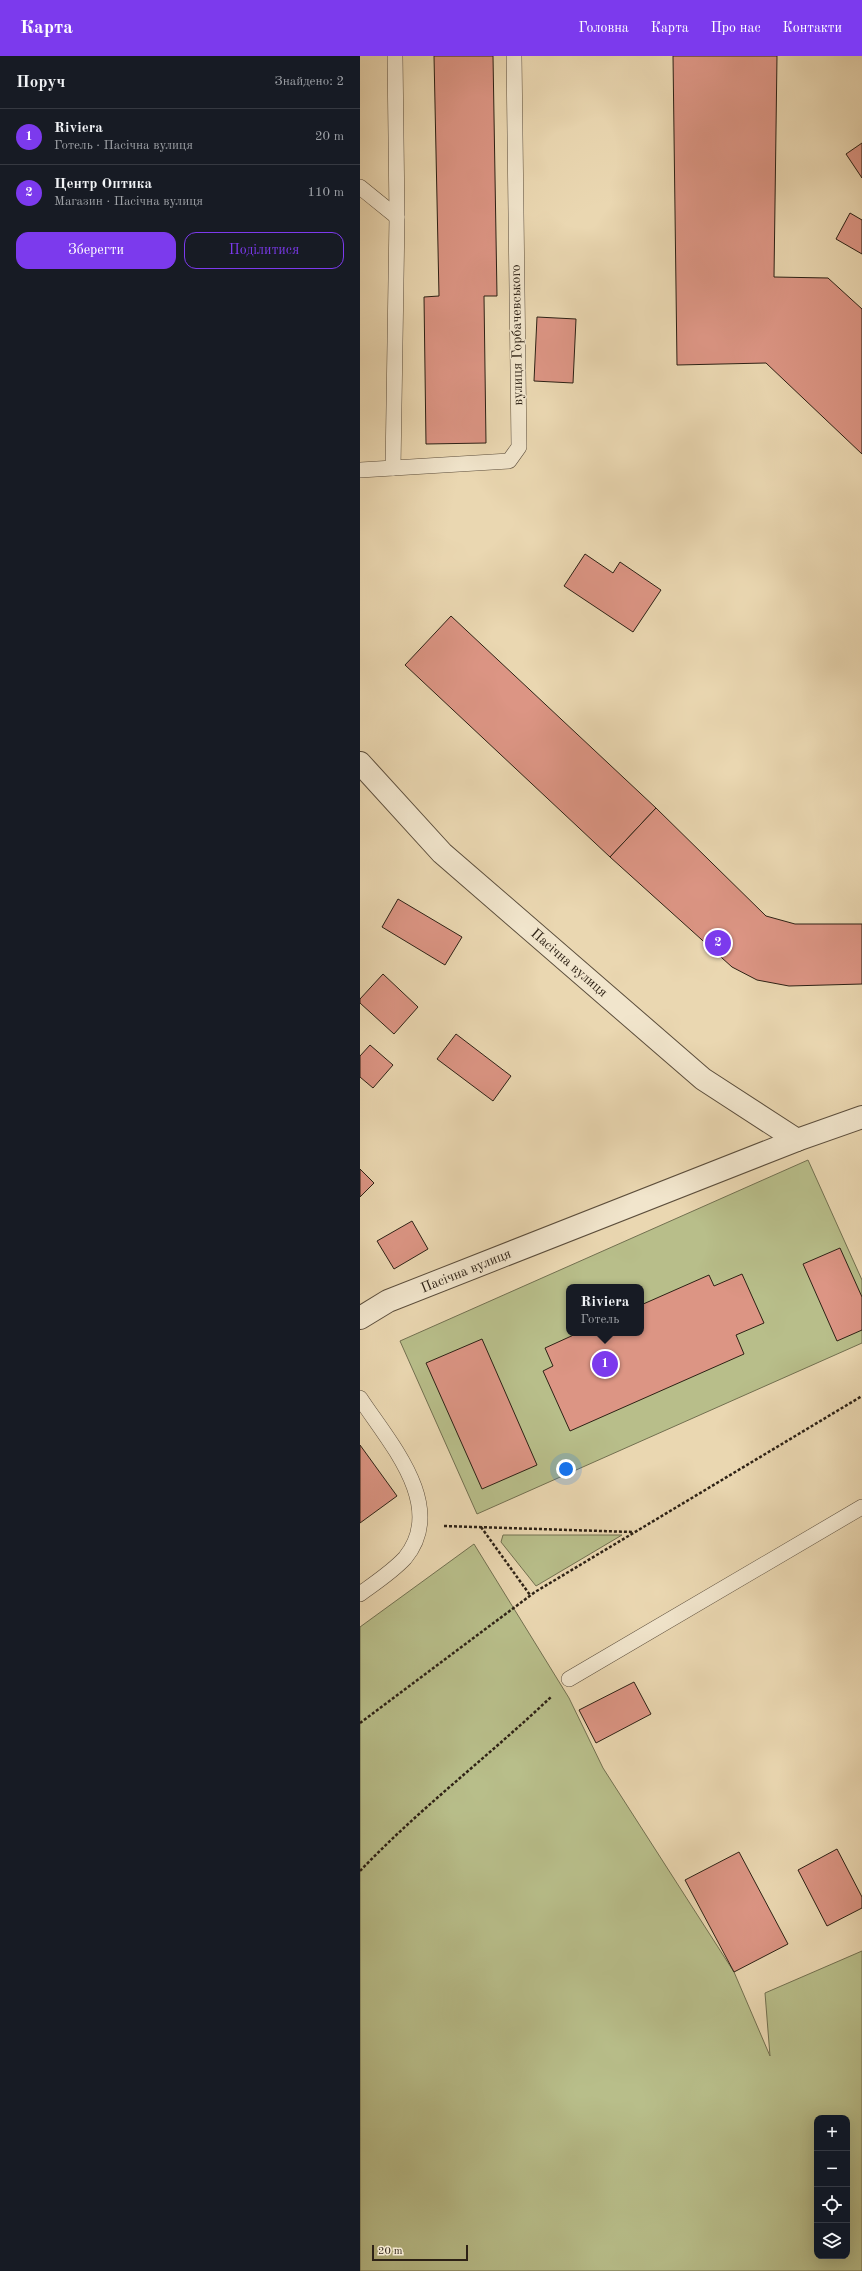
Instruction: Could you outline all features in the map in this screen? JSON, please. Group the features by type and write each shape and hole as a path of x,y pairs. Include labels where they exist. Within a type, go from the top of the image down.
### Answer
{"street":[{"name":"Пасічна вулиця","path":"360,763 442,853 703,1079 797,1140"},
{"name":"Пасічна вулиця","path":"360,1318 388,1302 797,1140 862,1117"}],"lane":[{"path":"393,468 397,217 395,56"},
{"name":"вулиця Горбачевського","path":"360,470 509,461 519,447 514,56"},
{"path":"360,187 397,217"},
{"path":"360,1398 409,1474 417,1490 420,1507 420,1525 414,1542 405,1557 360,1594"},
{"path":"569,1679 862,1507"}],"path":[{"path":"360,1723 530,1595 862,1396"},
{"path":"420,1525 634,1532"},
{"path":"480,1527 530,1595"},
{"path":"360,1871 398,1831 504,1741 569,1679"}],"green space":[{"path":"808,1160 862,1280 862,1343 477,1514 400,1341"},
{"path":"503,1535 622,1535 536,1586 501,1542"},
{"path":"474,1544 569,1698 603,1768 734,1972 770,2056 765,1993 862,1951 862,2271 360,2271 360,1627"}],"building":[{"path":"434,56 493,56 497,296 484,296 486,443 426,444 424,297 439,296"},
{"path":"673,56 777,56 774,277 828,278 862,309 862,454 766,363 677,365"},
{"path":"862,143 862,178 846,154"},
{"path":"850,213 862,220 862,254 836,239"},
{"path":"537,317 576,319 573,383 534,381"},
{"path":"585,554 613,573 620,562 661,590 633,632 564,586"},
{"path":"451,616 656,808 610,857 405,665"},
{"path":"656,808 766,916 795,924 862,924 862,984 789,986 757,980 732,967 610,857"},
{"path":"398,899 462,937 445,965 382,927"},
{"path":"383,974 418,1007 394,1034 360,1003 360,999"},
{"path":"456,1034 511,1076 493,1101 437,1059"},
{"path":"370,1045 393,1065 373,1088 360,1077 360,1056"},
{"path":"360,1169 374,1183 360,1197"},
{"path":"412,1221 428,1249 394,1269 377,1241"},
{"path":"840,1248 862,1297 862,1330 837,1341 803,1264"},
{"path":"742,1274 764,1323 736,1335 744,1354 570,1431 543,1371 553,1366 545,1348 571,1336 644,1336 644,1304 709,1275 714,1286"},
{"path":"482,1339 537,1465 482,1489 426,1363"},
{"path":"360,1445 397,1496 360,1523"},
{"path":"634,1682 651,1714 596,1743 579,1710"},
{"path":"837,1849 862,1897 862,1908 827,1926 798,1870"},
{"path":"739,1852 788,1944 734,1972 685,1880"}],"place":[{"name":"Центр Оптика","path":"718,943"},
{"name":"Riviera","path":"605,1364"}]}
